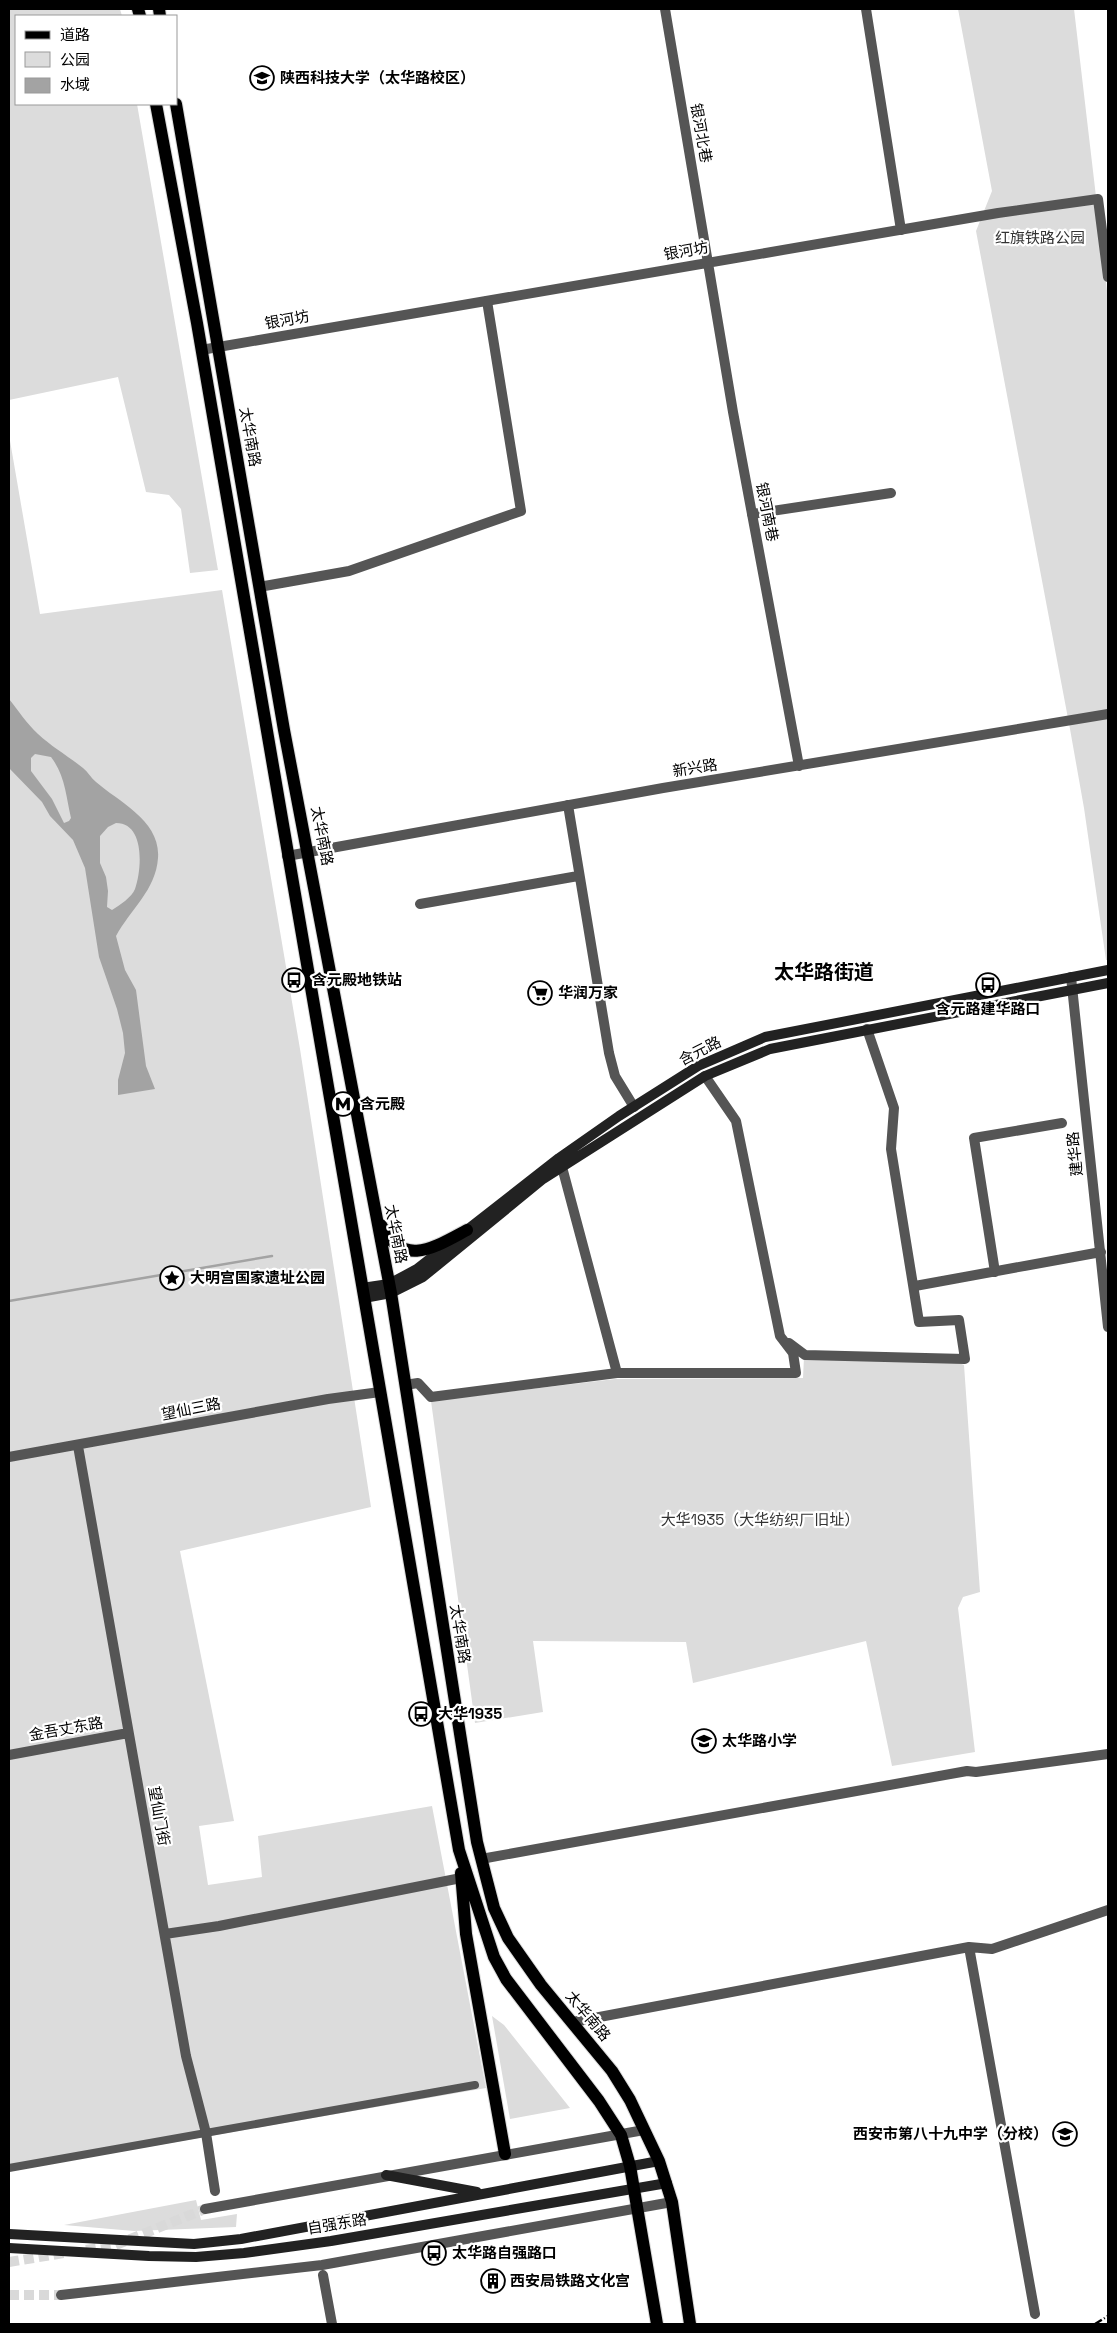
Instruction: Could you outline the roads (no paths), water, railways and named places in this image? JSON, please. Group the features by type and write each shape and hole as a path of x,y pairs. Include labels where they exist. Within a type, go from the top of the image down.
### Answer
{"main road":[{"path":"156,105 201,350 459,1850 466,1934 506,2154"},
{"name":"太华南路","path":"176,105 284,730 390,1288 481,1859 494,1908 508,1938 541,1985 612,2071 630,2101 659,2161 672,2202 690,2324"},
{"name":"含元路","path":"390,1288 559,1158 698,1066 766,1037 1108,970"},
{"name":"含元路","path":"363,1293 390,1288 423,1277 543,1179 705,1076 770,1048 1108,983"},
{"path":"375,1214 391,1241 400,1248 412,1252 434,1247 467,1230"},
{"path":"459,1850 494,1957 506,1979 600,2101 620,2135 630,2166 657,2324"},
{"name":"自强东路","path":"9,2234 194,2244 240,2238 659,2161"},
{"path":"386,2175 482,2193"},
{"name":"自强东路","path":"9,2248 196,2257 244,2253 330,2241 667,2183"}],"street":[{"name":"银河北巷","path":"664,9 708,263"},
{"path":"866,9 901,230"},
{"name":"银河坊","path":"201,350 901,230 1098,199 1108,277"},
{"name":"银河南巷","path":"708,263 799,766"},
{"path":"259,587 349,572 521,511 487,301"},
{"path":"752,514 891,493"},
{"name":"新兴路","path":"287,856 568,805 1108,714"},
{"path":"568,805 578,876 615,1076 634,1107"},
{"path":"420,904 578,876"},
{"name":"建华路","path":"1071,977 1108,1327"},
{"path":"780,1336 805,1355 965,1359 959,1320 920,1322 891,1149 894,1108 867,1029"},
{"path":"405,1385 418,1383 431,1398 617,1373 796,1373 793,1354 780,1336 736,1121 705,1076"},
{"path":"995,1272 974,1138 1062,1123"},
{"path":"562,1167 617,1373"},
{"path":"915,1286 1101,1252"},
{"name":"望仙三路","path":"9,1457 78,1446 328,1399 380,1392"},
{"name":"望仙门街","path":"78,1446 186,2056 206,2133 215,2191"},
{"name":"金吾丈东路","path":"9,1755 128,1733"},
{"path":"481,1859 967,1771 976,1772 1108,1754"},
{"path":"165,1934 219,1926 461,1878"},
{"path":"573,2022 969,1947 992,1949 1108,1910"},
{"path":"969,1947 1035,2314"},
{"path":"9,2168 475,2085"},
{"path":"205,2209 644,2130"},
{"path":"61,2295 322,2265 672,2202"},
{"path":"323,2275 332,2324"}],"water":[{"path":"9,699 38,734 127,805 146,823 153,833 157,845 158,858 153,880 116,936 125,970 136,990 146,1066 155,1089 118,1095 118,1080 125,1053 123,1033 117,1009 99,957 85,868 73,840 50,816 42,802 9,768","holes":["35,754 51,757 56,764 64,786 71,818 69,821 64,823 52,799 31,771 31,758","116,823 125,825 132,830 137,839 140,859 135,889 125,901 112,910 107,907 108,891 106,877 100,863 100,836 108,827"]}],"waterway":[{"path":"9,1301 272,1256"}],"tunnel":[{"path":"86,2250 113,2246 205,2209"},
{"path":"9,2262 64,2253"},
{"path":"9,2295 61,2295"}],"railway":[{"path":"1095,2324 1108,2316"}],"place":[{"name":"陕西科技大学（太华路校区）","path":"262,78"},
{"name":"含元殿地铁站","path":"294,980"},
{"name":"含元路建华路口","path":"988,985"},
{"name":"华润万家","path":"540,993"},
{"name":"含元殿","path":"343,1104"},
{"name":"大明宫国家遗址公园","path":"172,1278"},
{"name":"大华1935","path":"421,1714"},
{"name":"太华路小学","path":"704,1741"},
{"name":"西安市第八十九中学（分校）","path":"1065,2134"},
{"name":"太华路自强路口","path":"434,2253"},
{"name":"西安局铁路文化宫","path":"493,2281"}],"district":[{"name":"太华路街道","path":"824,972"}],"park label":[{"name":"红旗铁路公园","path":"1040,238"},
{"name":"大华1935（大华纺织厂旧址）","path":"760,1520"}]}
